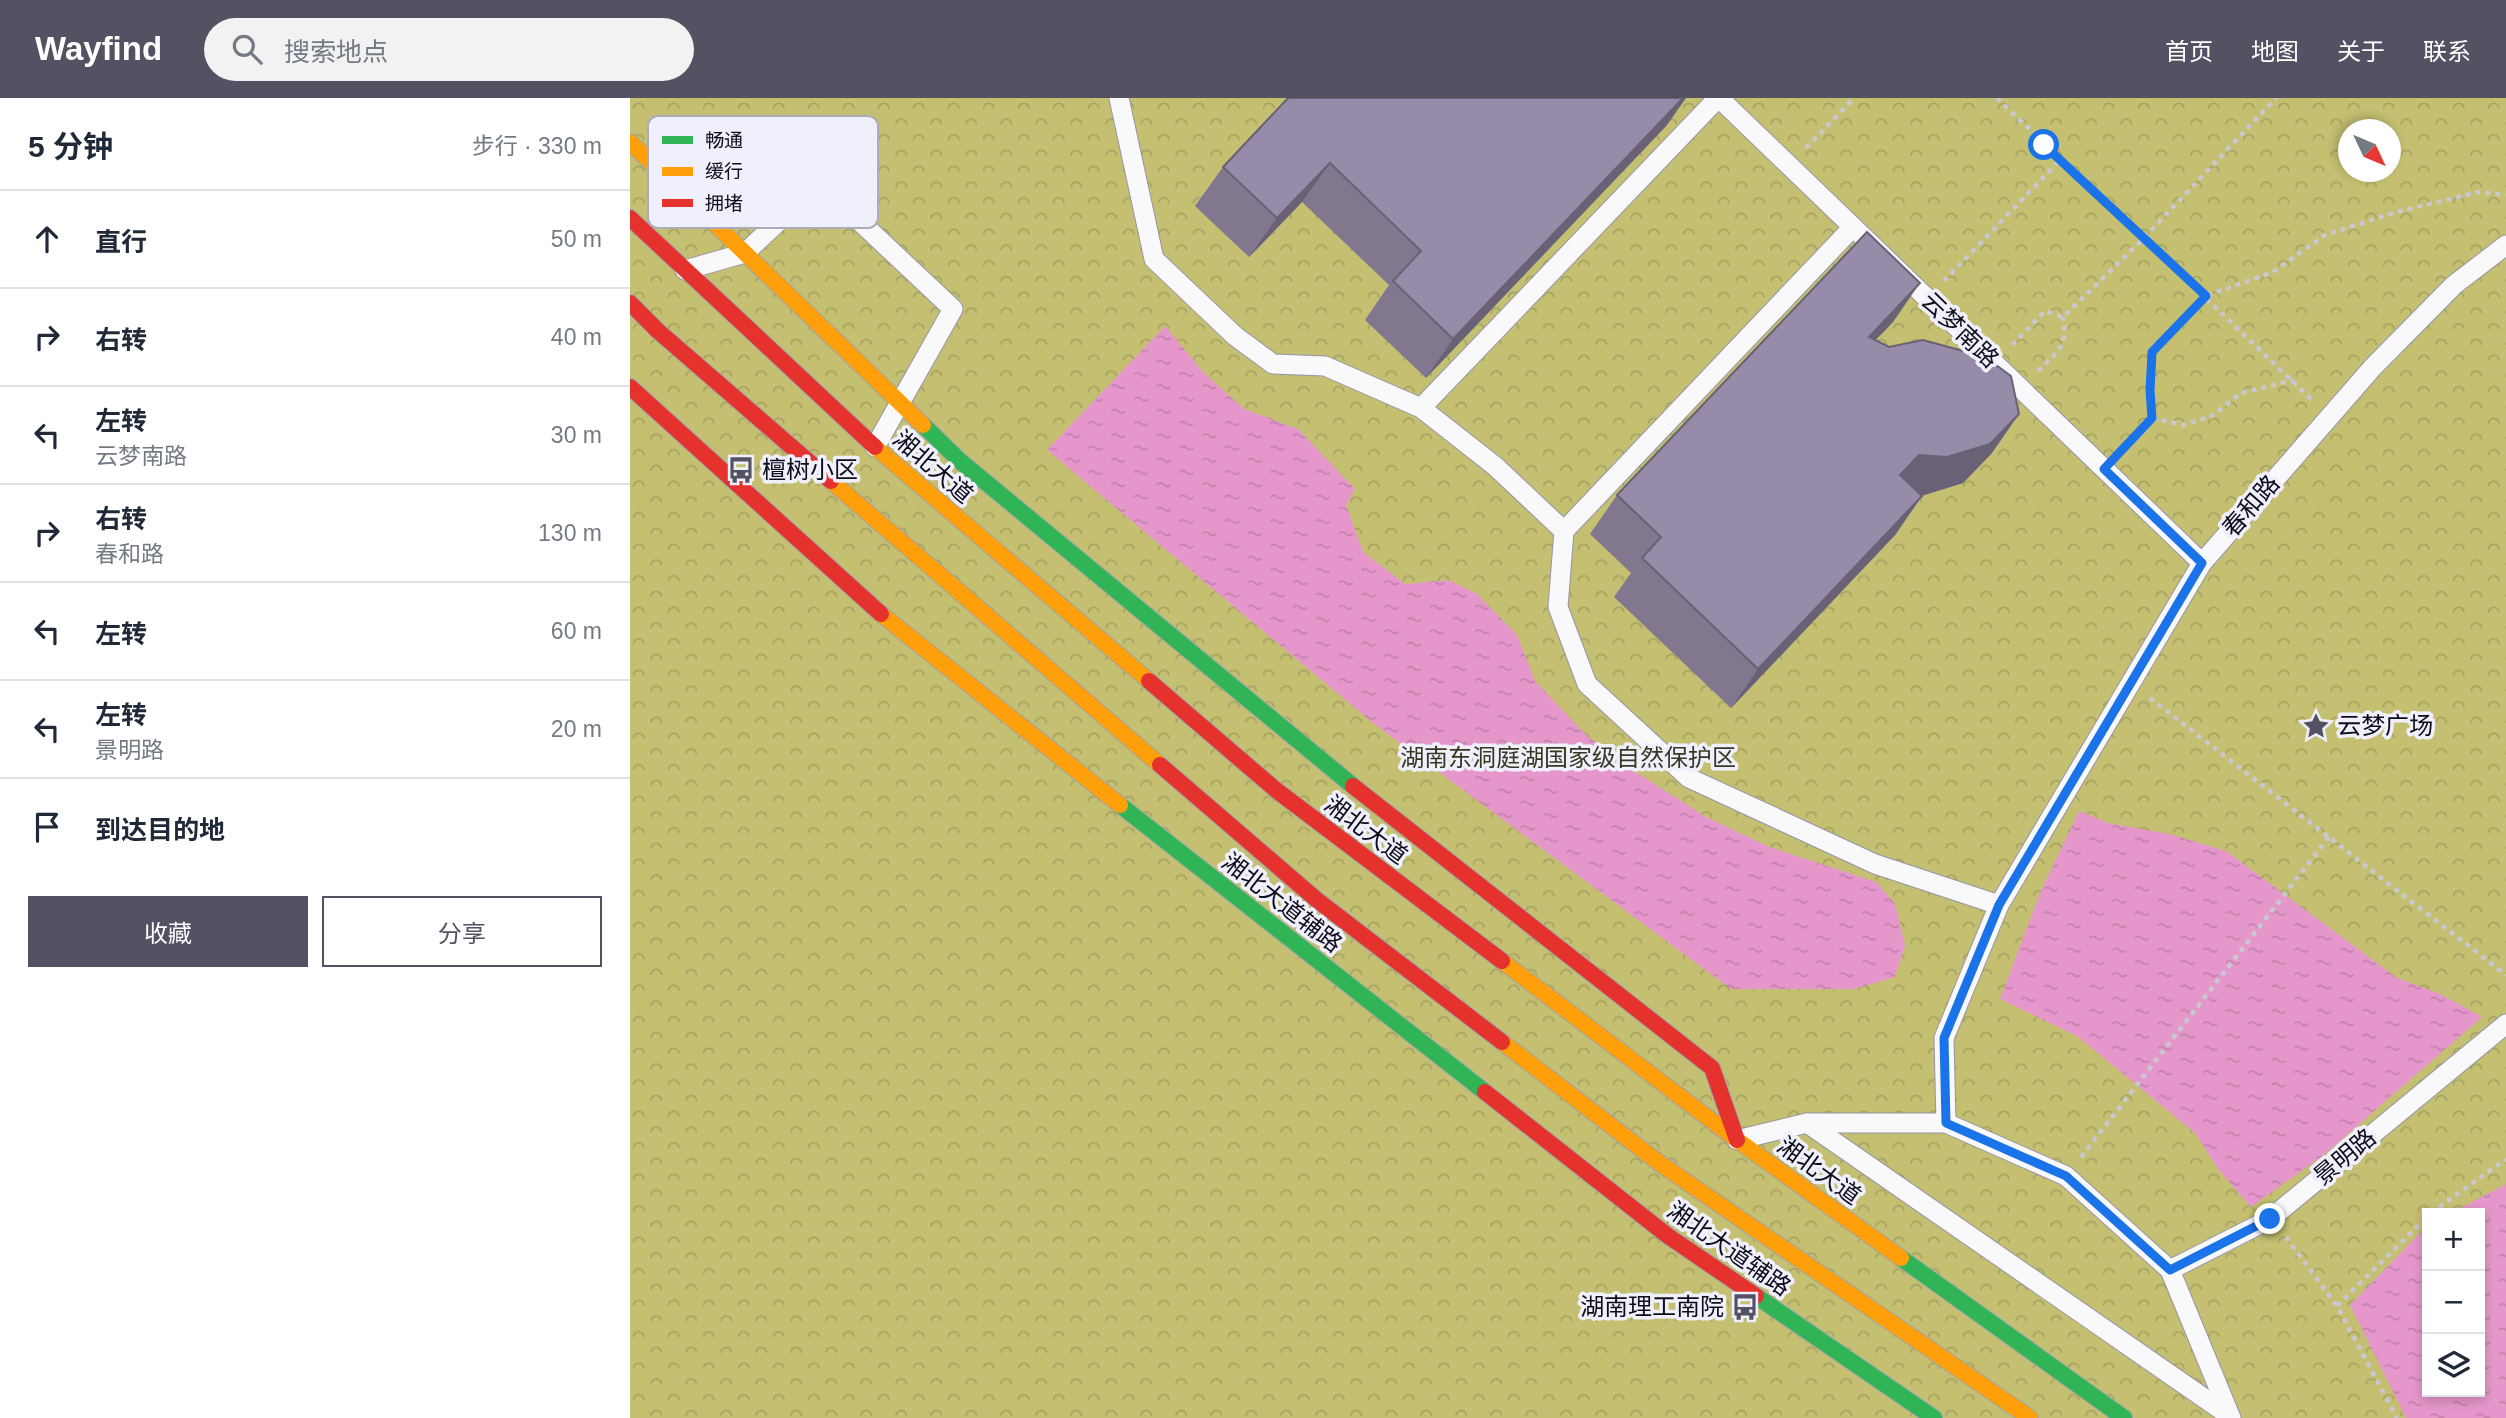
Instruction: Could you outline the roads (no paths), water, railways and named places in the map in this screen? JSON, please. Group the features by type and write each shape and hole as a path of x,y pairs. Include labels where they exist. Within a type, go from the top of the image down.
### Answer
{"main road":[{"path":"630,142 648,159"},
{"name":"湘北大道","path":"630,218 875,447 1276,790 1737,1140 2124,1418"},
{"path":"719,228 960,461 1314,756 1712,1068 1737,1140"},
{"path":"630,303 658,331 1317,900 1662,1165 2029,1418"},
{"name":"湘北大道辅路","path":"630,387 924,650 1668,1236 1934,1418"}],"lane":[{"path":"1119,98 1154,259 1235,336 1273,364 1325,366 1421,408 1495,466 1564,531"},
{"path":"1421,408 1719,98"},
{"name":"云梦南路","path":"1719,98 2202,563"},
{"path":"1853,226 1564,531 1558,607 1587,684 1689,778 1874,864 1999,905"},
{"path":"685,270 745,253 771,228"},
{"path":"867,228 953,309 875,447"},
{"name":"春和路","path":"1946,1123 1944,1038 1999,905 2202,563 2329,415 2454,285 2506,245"},
{"name":"景明路","path":"2170,1270 2270,1219 2506,1024"},
{"path":"1807,1123 2231,1417"},
{"path":"1737,1140 1807,1123 1946,1123 2066,1176 2170,1270 2231,1417"}],"water":[{"path":"1165,326 1203,372 1244,409 1298,429 1355,489 1346,505 1363,552 1405,584 1449,580 1477,594 1517,635 1535,681 1586,735 1634,771 1706,817 1767,846 1876,882 1895,904 1905,945 1895,977 1854,989 1731,989 1373,723 1047,450"},
{"path":"2079,811 2108,823 2169,834 2226,851 2397,978 2440,994 2482,1017 2325,1154 2251,1207 2218,1169 2195,1133 2077,1036 2000,999 2040,893"},
{"path":"2506,1184 2506,1418 2406,1418 2350,1305 2422,1231 2422,1397 2485,1397 2485,1208 2460,1208"}],"place":[{"name":"檀树小区","path":"741,470"},
{"name":"云梦广场","path":"2316,726"},
{"name":"湖南理工南院","path":"1745,1307"}],"park label":[{"name":"湖南东洞庭湖国家级自然保护区","path":"1568,758"}]}
